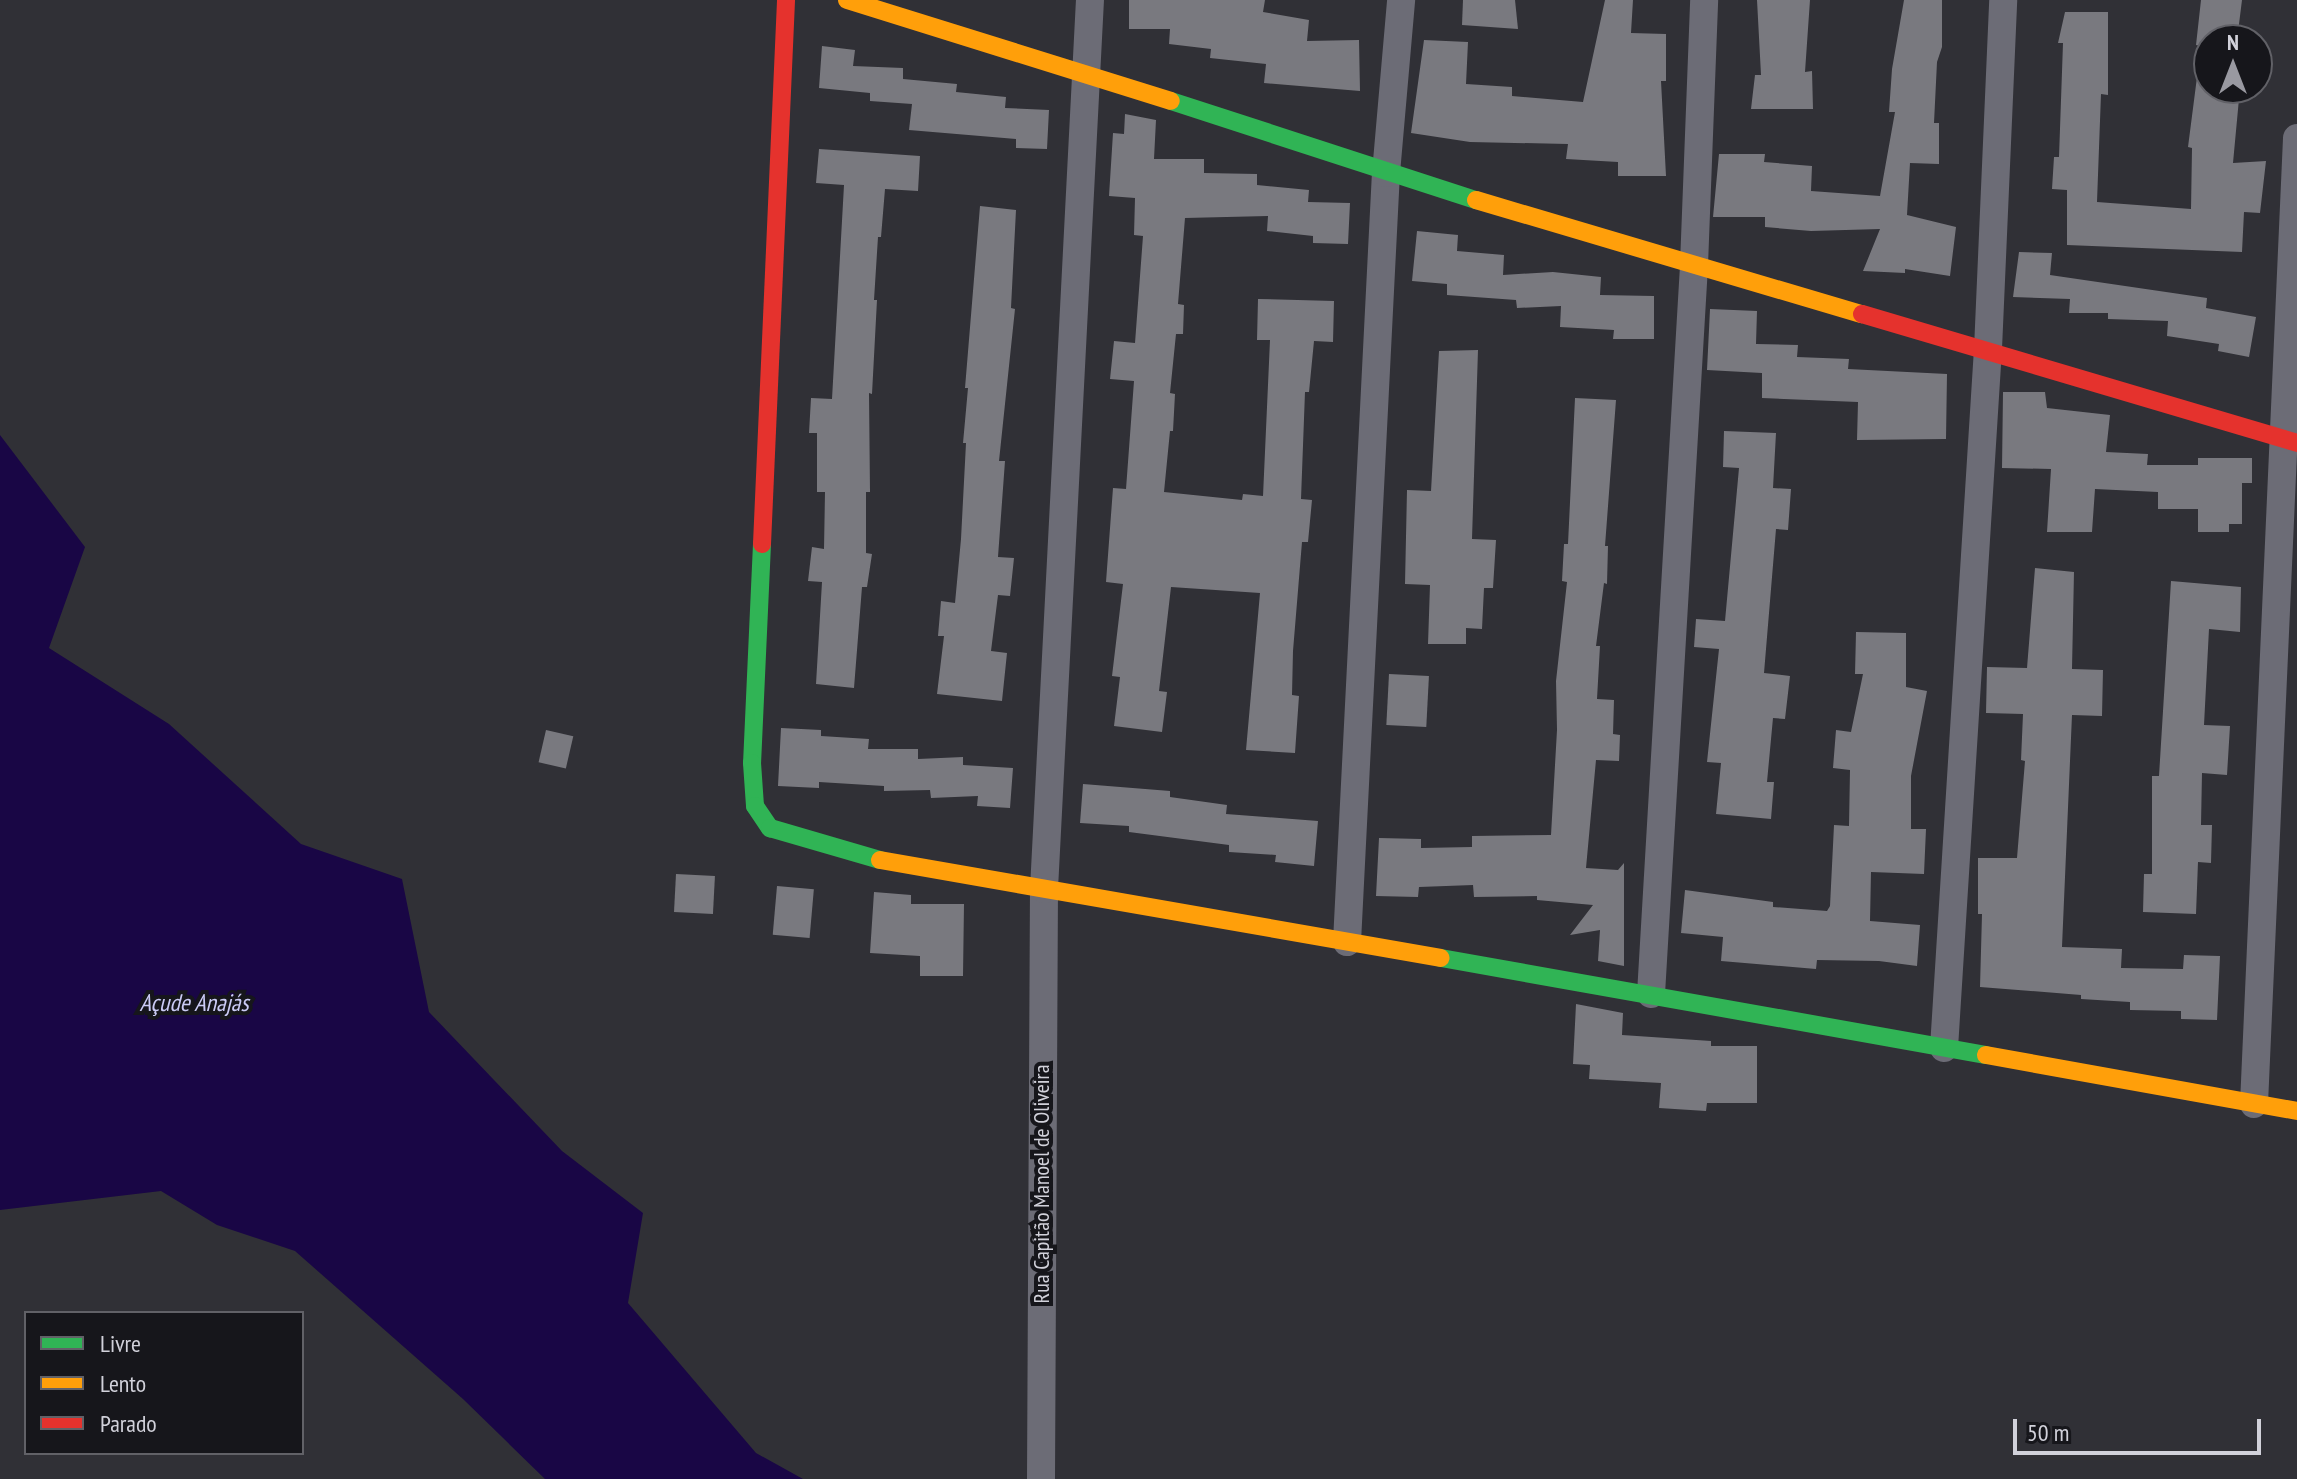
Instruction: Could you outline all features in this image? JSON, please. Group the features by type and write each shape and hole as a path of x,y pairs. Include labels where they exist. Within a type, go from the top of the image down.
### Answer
{"street":[{"path":"786,0 752,763 755,806 770,828 856,856 1651,994 2297,1111"},
{"path":"847,0 1085,72 1386,173 2289,440"},
{"name":"Rua Capitão Manoel de Oliveira","path":"1041,1479 1044,889 1090,0"},
{"path":"1347,942 1386,173 1401,0"},
{"path":"1651,994 1694,265 1704,0"},
{"path":"1944,1048 1988,349 2003,0"},
{"path":"2254,1104 2289,440 2297,138"}],"water":[{"name":"Açude Anajás","path":"0,435 85,547 49,648 169,724 301,844 402,879 429,1012 562,1151 643,1213 628,1303 756,1453 803,1479 545,1479 463,1399 295,1251 217,1225 161,1191 0,1210"}],"building":[{"path":"1129,0 1265,0 1263,12 1309,20 1307,41 1359,40 1360,91 1264,83 1266,64 1210,58 1211,49 1169,44 1170,29 1129,29"},
{"path":"1463,0 1515,0 1518,29 1462,25"},
{"path":"1605,0 1633,0 1631,33 1666,34 1666,81 1661,81 1666,176 1618,176 1618,162 1566,159 1568,144 1470,142 1411,133 1424,40 1468,42 1466,84 1512,87 1512,96 1583,102"},
{"path":"1757,0 1810,0 1805,72 1812,71 1813,109 1751,109 1755,75 1761,75"},
{"path":"1904,0 1942,0 1942,47 1937,62 1934,123 1939,123 1939,164 1910,163 1907,215 1956,227 1950,276 1905,269 1905,273 1863,271 1880,229 1811,231 1765,227 1765,217 1713,217 1719,154 1765,154 1764,162 1812,166 1811,191 1880,196 1895,112 1889,112 1892,69"},
{"path":"2201,0 2242,0 2239,24 2198,24"},
{"path":"2065,12 2108,12 2108,95 2101,94 2097,202 2191,209 2192,148 2188,147 2194,104 2239,104 2233,163 2266,161 2260,213 2244,212 2242,252 2067,245 2067,190 2052,189 2054,157 2059,157 2063,43 2058,43"},
{"path":"822,46 855,50 853,66 903,68 903,79 957,84 956,92 1006,97 1005,108 1049,110 1047,149 1016,148 1016,139 909,130 912,104 870,101 870,93 819,88"},
{"path":"1125,114 1156,120 1154,159 1204,159 1204,173 1257,174 1257,185 1309,190 1308,202 1350,203 1348,244 1313,243 1313,236 1267,231 1268,216 1185,218 1178,304 1184,305 1183,334 1176,334 1170,393 1175,394 1173,431 1170,431 1164,492 1242,500 1243,494 1263,496 1270,340 1257,340 1258,299 1334,301 1333,342 1314,341 1309,392 1305,392 1301,499 1312,500 1308,542 1302,542 1293,651 1292,695 1299,696 1295,753 1246,750 1260,593 1171,587 1159,691 1167,692 1162,732 1114,726 1120,677 1112,676 1123,584 1106,582 1113,488 1126,489 1134,381 1110,379 1114,341 1135,343 1143,236 1134,235 1135,198 1109,196 1113,133 1124,134"},
{"path":"819,149 920,156 918,191 885,189 881,237 878,237 872,394 869,393 870,492 866,492 866,553 872,554 867,587 862,587 854,688 816,684 822,582 808,581 812,547 824,549 825,492 817,492 817,433 809,433 811,398 832,399 844,185 816,183"},
{"path":"980,206 1016,210 1011,308 1015,309 999,461 1005,461 998,557 1014,558 1010,596 998,595 991,651 1007,653 1002,701 937,694 944,636 938,636 941,601 955,603 961,539 966,443 963,443 968,388 965,388"},
{"path":"1417,231 1458,235 1457,251 1504,255 1503,275 1553,272 1601,277 1600,295 1654,296 1654,339 1613,339 1614,330 1560,327 1561,306 1517,308 1516,300 1447,295 1447,284 1412,281"},
{"path":"2019,252 2052,253 2050,275 2207,298 2206,308 2256,317 2249,357 2218,351 2219,344 2167,336 2168,321 2108,319 2108,313 2069,313 2070,299 2013,297"},
{"path":"1710,309 1757,311 1756,344 1798,345 1797,357 1849,359 1848,369 1947,374 1946,439 1857,440 1858,402 1762,398 1762,373 1707,370"},
{"path":"1478,350 1472,539 1496,540 1493,588 1484,588 1482,629 1466,628 1466,644 1428,644 1430,585 1405,584 1407,490 1431,491 1439,351"},
{"path":"2003,392 2045,392 2047,408 2110,415 2106,452 2148,454 2147,465 2198,465 2198,458 2252,458 2252,483 2242,483 2242,524 2229,524 2229,532 2198,532 2198,509 2158,509 2158,492 2095,489 2092,532 2047,532 2051,469 2002,468"},
{"path":"1575,398 1616,400 1605,546 1608,546 1607,584 1604,583 1596,646 1600,646 1597,699 1614,700 1613,734 1620,735 1619,761 1596,760 1586,868 1618,870 1624,863 1624,966 1598,961 1600,930 1570,935 1593,905 1537,900 1537,896 1474,897 1473,885 1419,887 1418,897 1376,896 1379,838 1421,839 1421,848 1472,847 1472,836 1551,835 1557,730 1556,681 1567,582 1562,581 1564,544 1568,544"},
{"path":"1724,431 1776,433 1773,488 1791,489 1788,530 1776,529 1764,673 1790,676 1785,719 1773,718 1767,782 1774,782 1771,819 1716,814 1721,763 1707,762 1719,649 1694,647 1696,619 1725,621 1739,468 1723,467"},
{"path":"2035,568 2074,572 2072,669 2103,670 2102,716 2072,715 2062,947 2122,949 2121,968 2183,969 2184,955 2220,956 2217,1020 2181,1019 2181,1011 2130,1010 2130,1002 2081,999 2081,995 1980,987 1982,914 1978,914 1978,858 2017,858 2025,761 2021,760 2023,714 1986,713 1987,667 2027,668"},
{"path":"2171,581 2241,587 2240,632 2209,629 2204,725 2230,726 2227,775 2202,773 2201,825 2212,825 2211,863 2198,862 2196,914 2143,912 2144,874 2152,874 2152,776 2159,776"},
{"path":"1856,632 1906,633 1906,687 1927,691 1911,776 1911,829 1926,829 1924,874 1871,872 1870,921 1920,925 1917,966 1879,961 1817,960 1816,969 1721,961 1723,937 1681,933 1685,890 1773,902 1773,907 1827,911 1830,906 1834,825 1849,826 1850,770 1833,768 1836,730 1851,732 1863,674 1855,674"},
{"path":"1389,674 1429,676 1426,727 1386,725"},
{"path":"781,728 821,730 821,736 869,739 868,749 918,749 918,759 963,757 963,765 1013,768 1010,808 977,806 978,796 931,798 930,790 884,791 884,786 819,782 819,788 778,786"},
{"path":"546,730 573,736 566,768 539,762"},
{"path":"1083,784 1170,791 1170,797 1227,805 1226,814 1318,821 1314,866 1275,862 1276,855 1229,852 1229,845 1129,832 1129,826 1080,823"},
{"path":"676,874 715,876 713,914 674,912"},
{"path":"777,886 814,889 810,938 773,935"},
{"path":"874,892 911,895 911,904 964,904 963,976 920,976 920,956 870,953"},
{"path":"1576,1004 1623,1013 1622,1035 1711,1041 1711,1046 1757,1046 1757,1103 1707,1103 1706,1111 1659,1108 1661,1083 1589,1079 1590,1065 1573,1064"}],"traffic: fast":[{"path":"1171,101 1476,200"},
{"path":"762,544 752,763 755,806 770,828 880,860"},
{"path":"1441,958 1986,1055"}],"traffic: slow":[{"path":"847,0 1171,101"},
{"path":"1476,200 1862,314"},
{"path":"880,860 1441,958"},
{"path":"1986,1055 2297,1111"}],"traffic: jam":[{"path":"762,544 786,0"},
{"path":"1862,314 2297,443"}]}
